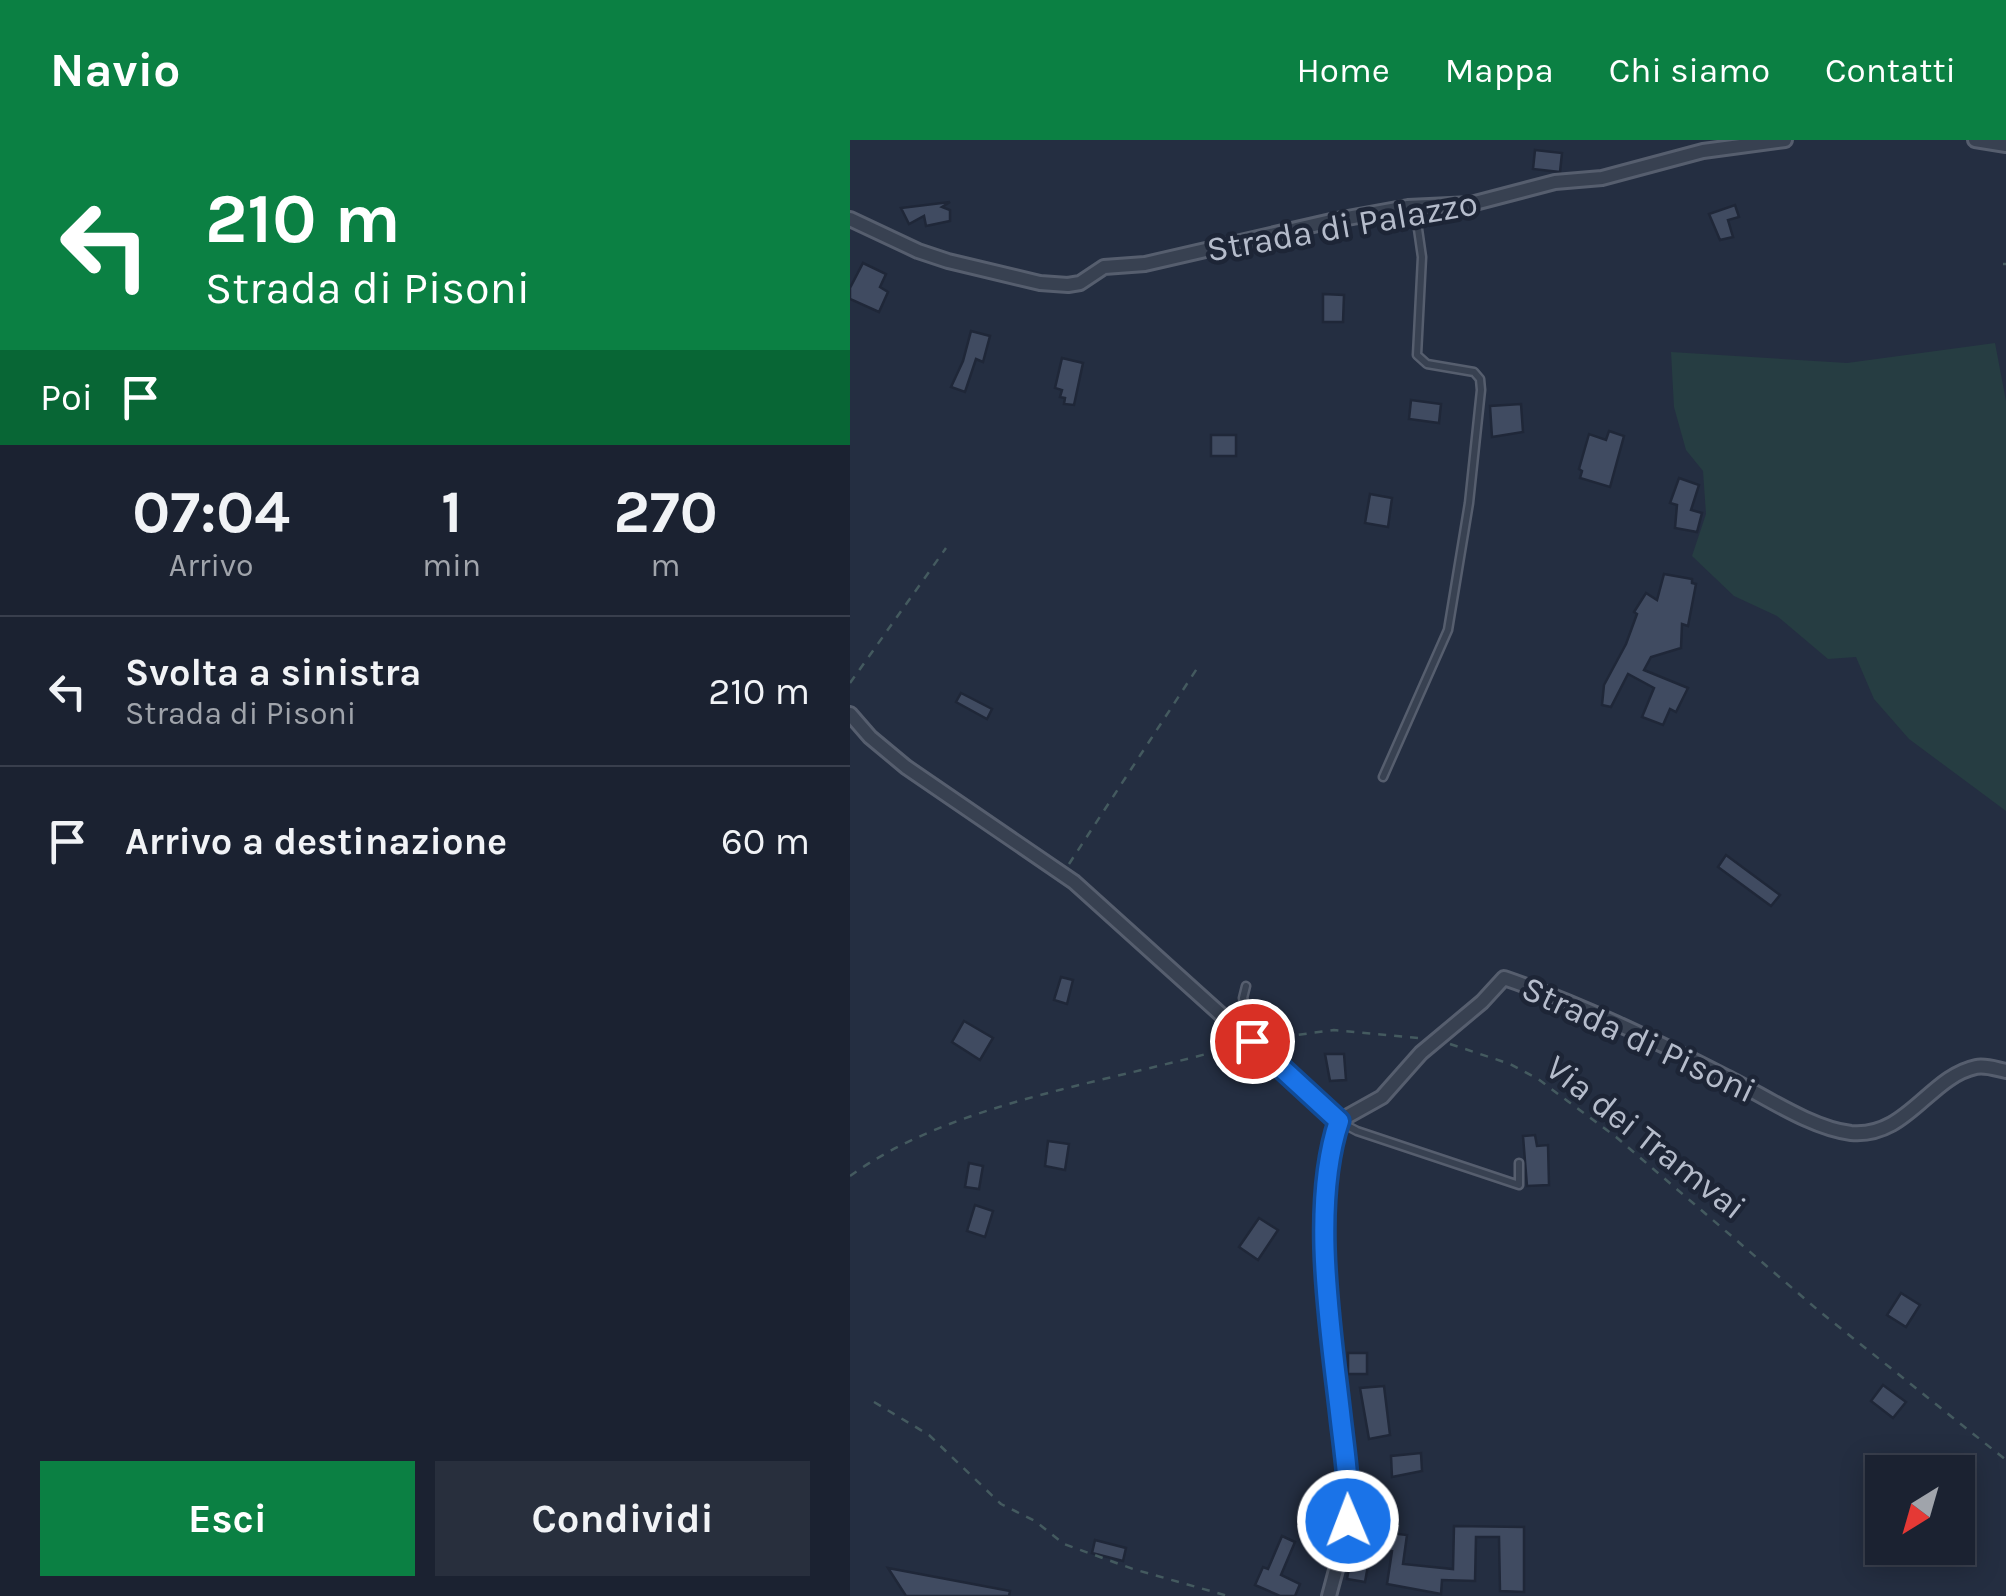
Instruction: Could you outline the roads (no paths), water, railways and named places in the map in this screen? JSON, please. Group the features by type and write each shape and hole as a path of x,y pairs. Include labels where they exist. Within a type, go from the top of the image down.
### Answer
{"street":[{"name":"Strada di Palazzo","path":"850,220 948,261 1056,285 1080,283 1104,267 1146,264 1302,227 1414,207 1471,204 1555,182 1597,179 1703,151 1785,140"},
{"path":"1975,140 2006,145"},
{"path":"850,714 895,758 1063,874 1339,1121 1328,1160 1325,1212 1349,1508 1329,1596"},
{"name":"Strada di Pisoni","path":"1339,1121 1382,1097 1504,978 1604,1017 1816,1122 1856,1133 1880,1128 1908,1114 1945,1083 1969,1070 1982,1066 2006,1071"}],"lane":[{"path":"1383,777 1448,630 1469,503 1481,390 1480,379 1474,372 1427,364 1417,355 1422,257 1414,207"},
{"path":"1237,1026 1246,986"},
{"path":"1339,1121 1356,1131 1519,1185 1519,1163"}]}
